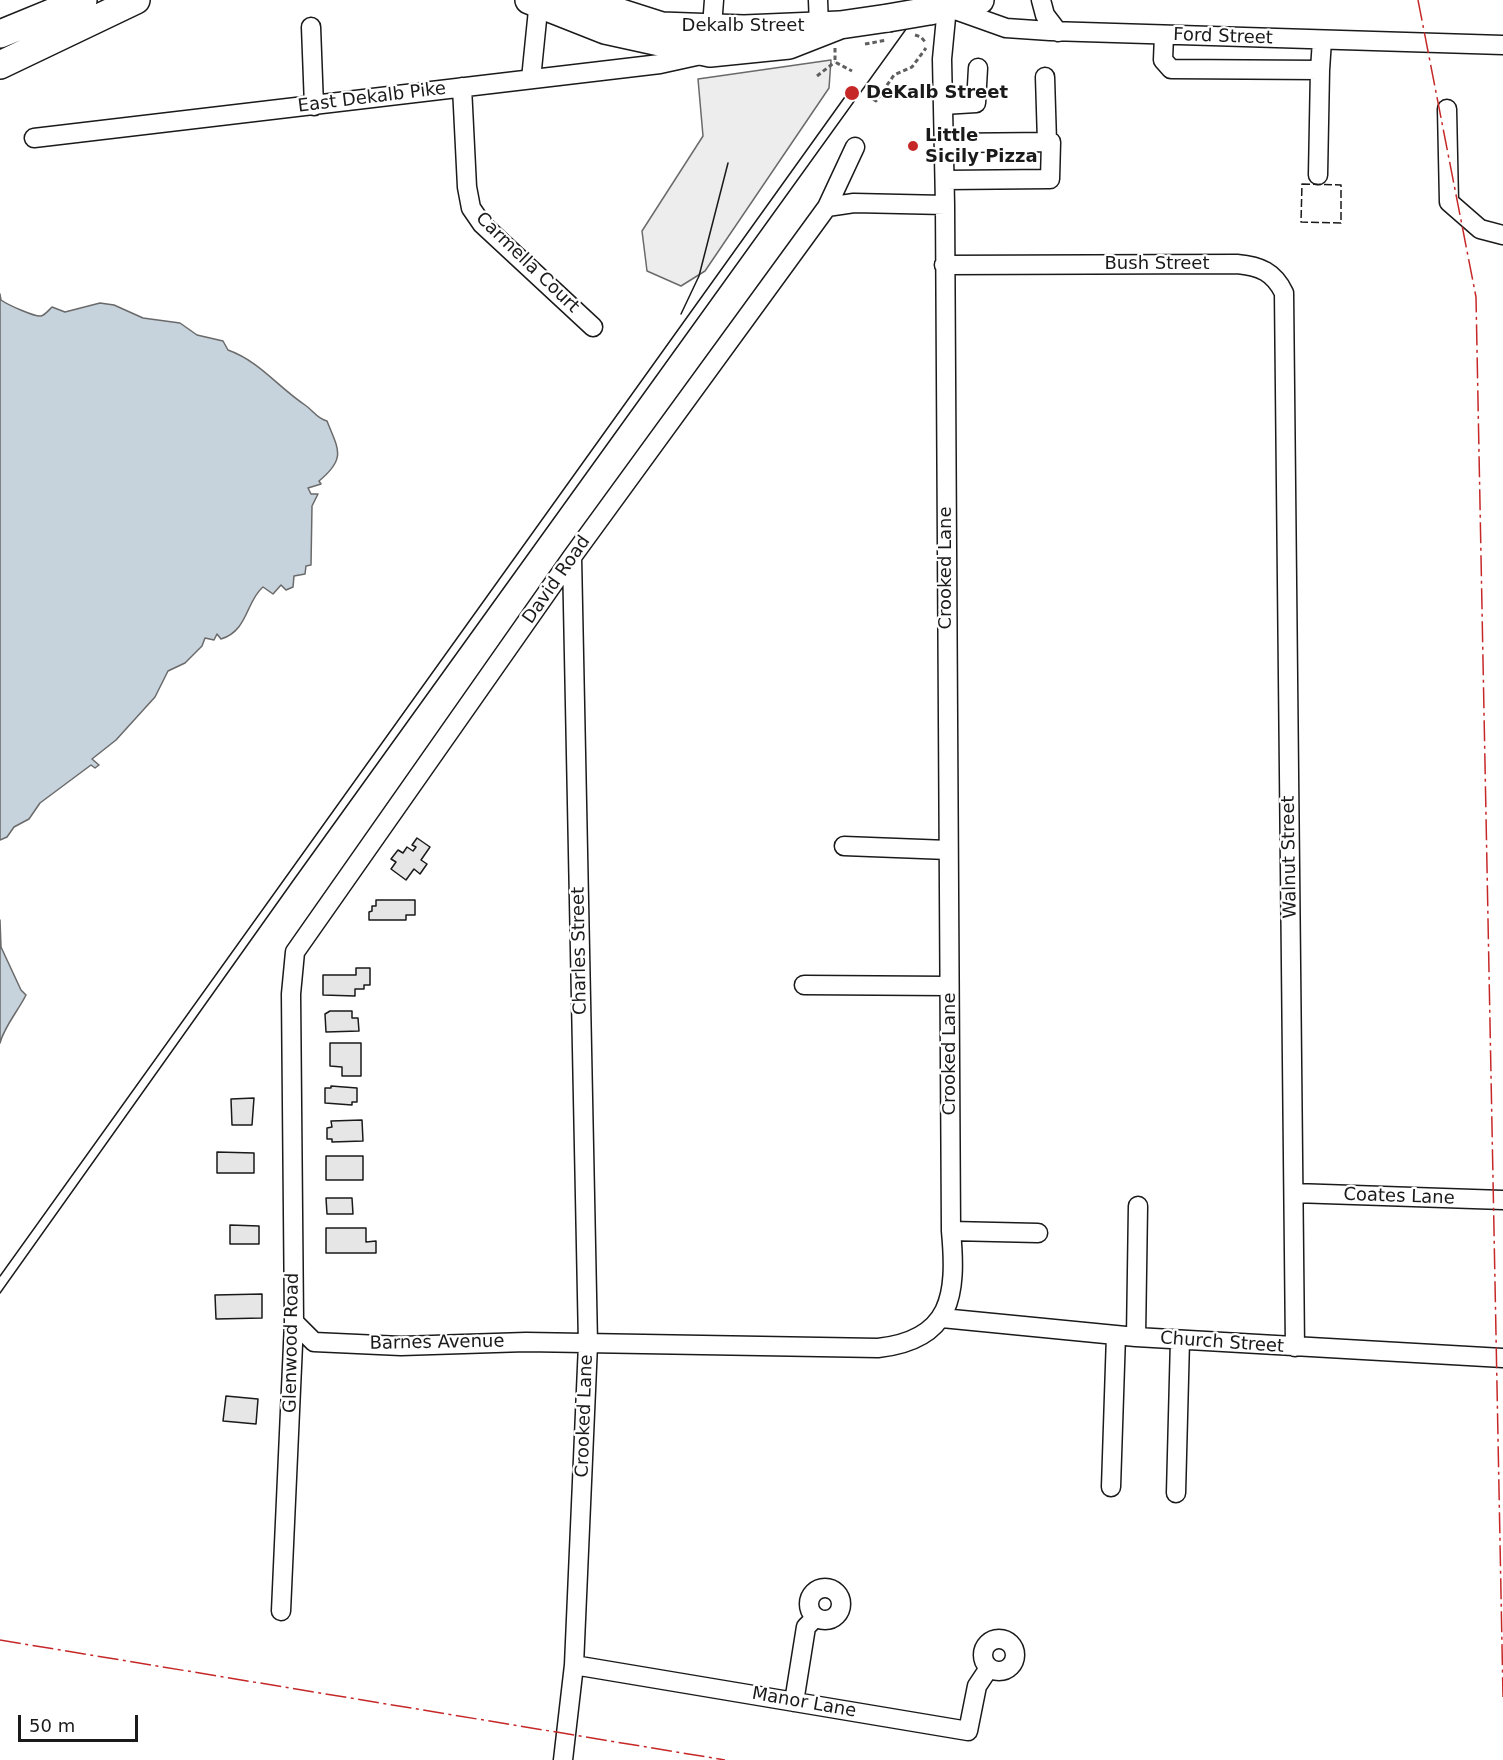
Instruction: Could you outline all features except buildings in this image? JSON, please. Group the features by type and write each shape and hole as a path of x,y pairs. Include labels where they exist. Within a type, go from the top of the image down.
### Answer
{"highway":[{"path":"0,34 83,0"},
{"path":"0,65 136,0"},
{"name":"Dekalb Street","path":"579,0 711,41"},
{"name":"Dekalb Street","path":"535,1 605,30 711,41 789,45 828,25 888,18 980,0"}],"street":[{"path":"711,41 714,0"},
{"path":"1041,0 1045,15 1058,32"},
{"path":"531,79 535,1"},
{"name":"Ford Street","path":"938,9 1006,28 1058,32 1503,45"},
{"name":"Crooked Lane","path":"563,1760 574,1665 588,1344 878,1348 903,1345 922,1336 942,1318 953,1290 948,850 945,180 942,59 938,9"},
{"path":"311,27 314,106"},
{"path":"1164,35 1163,60 1171,69 1320,70"},
{"path":"1318,175 1322,40"},
{"name":"East Dekalb Pike","path":"34,138 660,64 711,41"},
{"path":"943,105 976,103 978,68"},
{"path":"1045,77 1047,142"},
{"name":"Carmella Court","path":"462,87 465,155 471,208 482,224 593,327"},
{"path":"1447,109 1449,202 1480,229 1503,235"},
{"path":"944,143 1051,142 1050,179 945,180"},
{"name":"David Road","path":"293,1075 291,994 295,952 573,557 827,207 855,147"},
{"path":"827,207 854,203 945,205"},
{"name":"Bush Street","path":"944,265 1238,264 1258,266 1275,278 1284,293 1282,368"},
{"name":"Walnut Street","path":"1282,368 1295,1347"},
{"name":"Charles Street","path":"573,557 588,1344"},
{"path":"844,846 948,850"},
{"path":"804,985 949,986"},
{"name":"Glenwood Road","path":"281,1611 294,1322 293,1075"},
{"name":"Coates Lane","path":"1294,1193 1503,1200"},
{"path":"1137,1337 1138,1206"},
{"path":"951,1231 1038,1233"},
{"name":"Church Street","path":"942,1318 1137,1337 1503,1358"},
{"name":"Barnes Avenue","path":"294,1322 314,1342 401,1346 526,1342 588,1344"},
{"path":"1110,1487 1116,1335"},
{"path":"1176,1493 1180,1340"},
{"path":"794,1701 806,1627 816,1617"},
{"name":"Manor Lane","path":"574,1665 968,1731 977,1686 989,1668"}],"path":[{"path":"828,25 835,62"},
{"path":"867,95 876,101 894,75 912,67 928,46 921,37"},
{"path":"835,62 852,71"},
{"path":"817,76 835,62"}],"shaded area":[{"path":"831,60 829,88 705,271 681,286 647,271 642,231 703,136 698,79"},
{"path":"0,294 4,302 38,316 44,315 52,307 65,312 100,303 114,305 143,318 180,323 197,335 223,341 228,350 259,367 295,398 327,421 338,453 334,466 319,481 321,484 308,488 311,494 318,494 312,506 311,565 306,566 305,574 294,576 293,587 286,590 281,585 273,594 263,587 257,593 237,629 221,639 217,634 214,640 205,638 202,646 185,663 168,671 155,697 116,740 92,759 99,765 95,768 91,765 40,803 29,819 14,827 7,837 0,840"},
{"path":"0,920 1,947 21,990 26,995 0,1043"}],"tram line":[{"path":"895,29 916,0"},
{"path":"0,1293 295,878 927,0"},
{"path":"0,1276 847,94"},
{"path":"681,314 699,276 728,163"}],"fence":[{"path":"1302,184 1341,185 1341,223 1301,222 1302,184"}],"power":[{"path":"1418,0 1476,297 1503,1697"},
{"path":"0,1640 725,1760"}],"place":[{"name":"DeKalb Street","path":"852,93"},
{"name":"Little Sicily Pizza","path":"913,146"}]}
